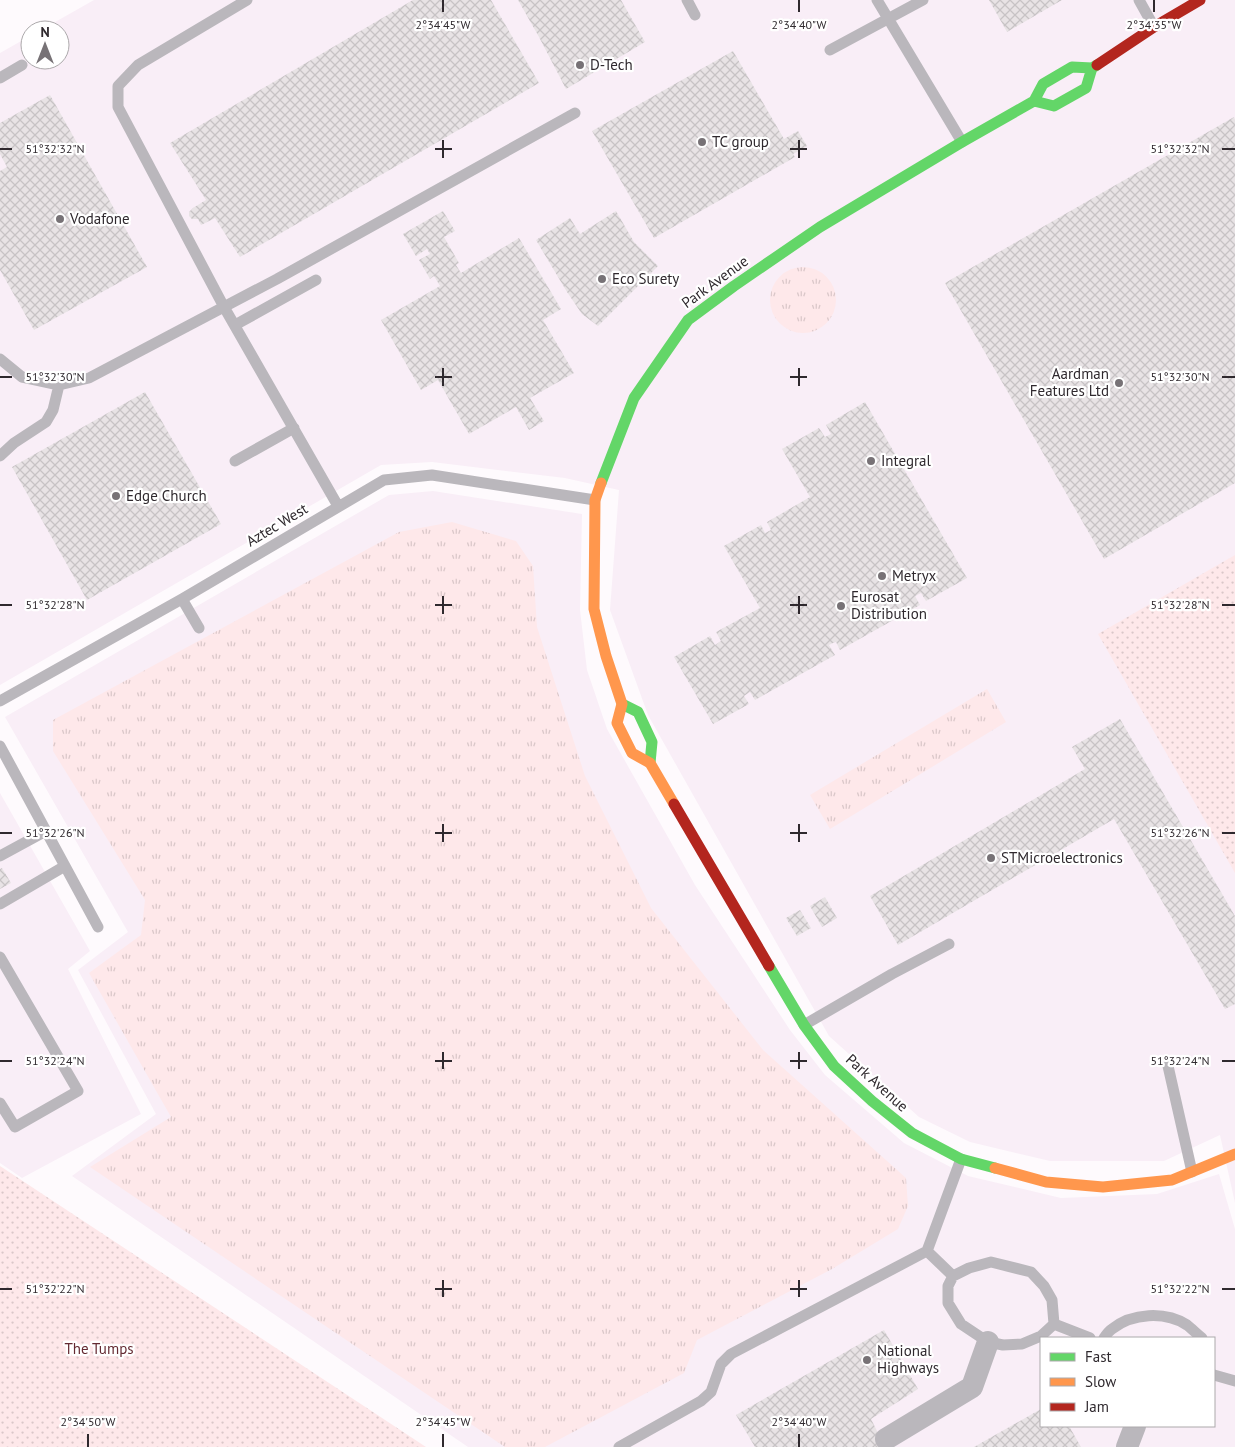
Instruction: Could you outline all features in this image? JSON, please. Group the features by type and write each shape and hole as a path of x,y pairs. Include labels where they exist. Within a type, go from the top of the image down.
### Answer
{"street":[{"path":"1034,101 1054,106 1078,93 1086,88 1092,68 1154,27 1200,0"},
{"name":"Park Avenue","path":"1092,68 1072,66 1043,84 1034,101 820,227 688,320 634,398 595,500 594,609 606,656 622,704 617,724 632,753 650,763 804,1025 834,1066 872,1101 912,1133 961,1159 1046,1182 1103,1187 1172,1180 1235,1154"},
{"path":"622,704 638,712 652,742 650,763"},
{"path":"886,1439 972,1387 988,1342"},
{"path":"1127,1447 1135,1427"}],"lane":[{"path":"247,0 138,64 118,86 118,107 224,307 338,506"},
{"path":"687,0 695,15"},
{"path":"877,0 962,142"},
{"path":"830,50 923,0"},
{"path":"1139,0 1154,27"},
{"path":"0,78 20,66"},
{"path":"0,359 22,377 59,385 89,378 224,307 575,113"},
{"path":"235,325 316,280"},
{"path":"0,456 14,443 46,422 53,410 59,385"},
{"path":"235,461 294,428"},
{"name":"Aztec West","path":"0,701 182,599 384,480 432,475 595,500"},
{"path":"182,599 199,628"},
{"path":"0,746 98,926"},
{"path":"0,856 46,830"},
{"path":"0,904 65,866"},
{"path":"804,1025 892,974 949,944"},
{"path":"0,957 78,1092 15,1127 0,1103"},
{"path":"1168,1066 1192,1172"},
{"path":"619,1447 701,1401 711,1392 721,1364 731,1354 927,1251 961,1159"},
{"path":"927,1251 953,1276"},
{"path":"992,1262 1031,1272 1044,1286 1052,1300 1054,1324 1041,1336 1022,1344 1003,1345 988,1342 961,1324 948,1303 948,1286 953,1276 969,1268 992,1262"},
{"path":"1105,1337 1111,1330 1127,1321 1143,1316 1170,1318 1187,1325 1201,1337"},
{"path":"1054,1324 1087,1337"},
{"path":"1215,1374 1235,1381"}],"shaded area":[{"path":"94,0 1235,0 1235,1203 1220,1135 1164,1161 1050,1161 970,1142 919,1117 829,1036 648,715 610,610 619,490 565,478 432,462 381,465 0,685 0,53 20,42 20,70 70,70 70,20 59,20"},
{"path":"433,491 582,514 580,610 587,670 607,729 695,885 790,1030 825,1075 904,1143 968,1176 1061,1198 1157,1194 1219,1174 1235,1229 1235,1447 468,1447 72,1176 156,1114 78,970 128,932 5,717 389,495"},
{"path":"0,793 90,951 68,969 141,1114 22,1178 0,1163"}],"green space":[{"path":"797,267 809,267 821,272 831,282 836,294 834,313 821,328 809,333 797,333 785,328 775,318 770,306 770,294 775,282 785,272"},
{"path":"452,522 516,541 533,566 537,627 585,776 651,908 763,1050 906,1178 908,1206 898,1229 832,1269 697,1340 684,1373 545,1447 505,1447 90,1167 171,1117 89,973 141,935 145,900 53,751 53,720 399,532"},
{"path":"1235,555 1235,873 1098,634"},
{"path":"987,689 1006,722 830,829 810,795"},
{"name":"The Tumps","path":"0,1166 426,1447 0,1447"}],"building":[{"path":"413,0 491,0 539,83 240,257 215,218 201,225 198,219 192,219 189,216 189,212 193,208 206,200 170,143"},
{"name":"D-Tech","path":"518,0 621,0 645,42 566,89"},
{"path":"989,0 1062,0 1007,32"},
{"name":"TC group","path":"733,51 784,139 798,131 807,146 793,154 795,157 654,238 592,131"},
{"name":"Vodafone","path":"50,95 147,267 34,330 0,270 0,171 7,167 0,154 0,123"},
{"name":"Aardman Features Ltd","path":"1234,117 1235,483 1104,559 945,283"},
{"path":"443,211 455,231 444,237 459,263 456,265 461,273 519,238 561,309 543,320 574,373 530,398 544,421 529,430 516,407 469,434 438,380 421,390 381,320 440,286 434,276 430,279 419,260 430,254 427,249 416,256 403,234"},
{"name":"Eco Surety","path":"616,211 634,242 658,266 598,326 582,314 536,240 570,218 580,234"},
{"name":"Edge Church","path":"145,392 221,524 87,600 12,467"},
{"path":"865,402 967,578 926,601 921,593 915,596 920,605 840,650 836,642 829,645 835,655 755,700 750,692 744,696 749,704 713,724 674,657 710,636 715,645 721,641 716,632 760,608 724,546 761,525 765,533 771,530 767,522 810,497 782,449 819,428 825,437 831,434 826,425"},
{"name":"STMicroelectronics","path":"1120,719 1235,916 1235,1004 1225,1009 1114,819 898,945 870,896 1085,769 1072,747"},
{"path":"2,868 11,883 0,889 0,869"},
{"path":"825,897 837,918 822,927 810,906"},
{"path":"800,910 811,928 797,936 786,918"},
{"name":"National Highways","path":"884,1330 918,1389 871,1419 885,1447 755,1447 736,1415"},
{"path":"1040,1410 1040,1427 1070,1427 1081,1447 974,1447"}],"traffic: fast":[{"path":"601,483 634,398 688,320 820,227 1034,101 1043,84 1072,67 1092,68 1097,65"},
{"path":"1034,101 1054,106 1086,88 1092,68"},
{"path":"622,704 638,712 652,742 650,763"},
{"path":"769,966 804,1025 834,1066 872,1101 912,1133 961,1159 995,1168"}],"traffic: slow":[{"path":"601,483 595,500 594,609 606,656 622,704 617,723 632,753 650,763 674,804"},
{"path":"995,1168 1046,1182 1103,1187 1172,1180 1235,1154"}],"traffic: jam":[{"path":"1097,65 1154,27 1200,0"},
{"path":"674,804 769,966"}],"place":[{"name":"D-Tech","path":"580,65"},
{"name":"TC group","path":"702,142"},
{"name":"Vodafone","path":"60,219"},
{"name":"Eco Surety","path":"602,279"},
{"name":"Aardman Features Ltd","path":"1119,383"},
{"name":"Integral","path":"871,461"},
{"name":"Edge Church","path":"116,496"},
{"name":"Metryx","path":"882,576"},
{"name":"Eurosat Distribution","path":"841,606"},
{"name":"STMicroelectronics","path":"991,858"},
{"name":"National Highways","path":"867,1360"}]}
